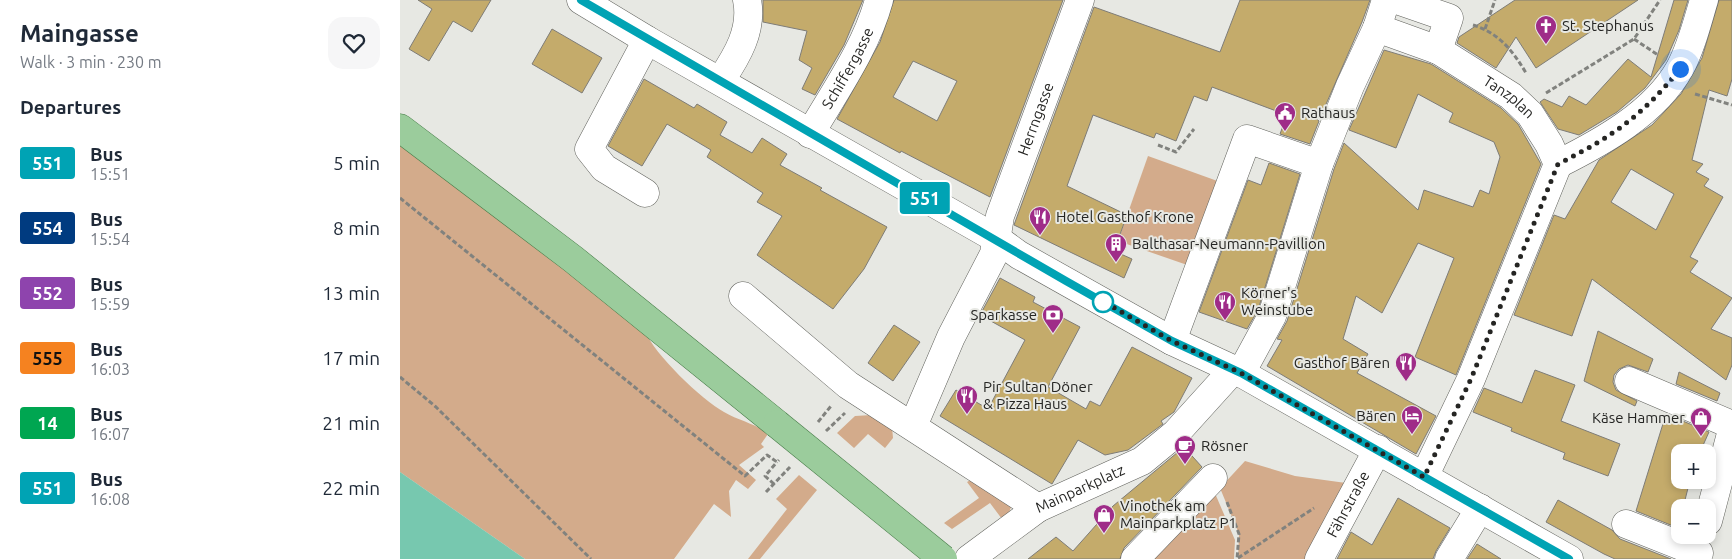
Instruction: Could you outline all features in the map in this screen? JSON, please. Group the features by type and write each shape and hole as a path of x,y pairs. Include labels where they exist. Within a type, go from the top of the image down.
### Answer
{"main road":[{"path":"400,128 573,259 943,559"}],"street":[{"path":"581,0 647,40 721,80 810,134 997,239 1172,341 1237,372 1378,449 1569,559"},
{"path":"721,80 740,52 750,14 747,0"},
{"name":"Schiffergasse","path":"810,134 852,64 875,14 879,0"},
{"name":"Herrngasse","path":"997,239 1000,216 1080,0"},
{"name":"Mainparkplatz","path":"743,296 848,385 1038,508 1142,462 1176,433 1237,372 1272,316 1319,164 1350,86 1377,28 1386,0"},
{"path":"1397,0 1449,18 1438,50"},
{"path":"1424,477 1471,379 1558,164 1602,142 1655,100 1680,69 1704,0"},
{"name":"Tanzplan","path":"1377,28 1438,50 1511,96 1530,114 1550,144 1558,164"},
{"path":"646,193 604,168 589,149 647,40"},
{"path":"1172,341 1247,140 1319,164"},
{"path":"913,426 951,337 994,254 997,239"},
{"path":"1629,381 1732,425"},
{"path":"1714,499 1732,430"},
{"name":"Fährstraße","path":"1319,559 1378,449"},
{"path":"1134,559 1213,478"},
{"path":"969,559 1038,508"},
{"path":"1449,559 1480,508"},
{"path":"1626,524 1700,549"}],"path":[{"path":"1495,0 1485,28 1510,47 1532,80"},
{"path":"1543,95 1634,39 1660,0"},
{"path":"1680,69 1692,93 1732,105"},
{"path":"1158,145 1176,152 1194,129"},
{"path":"400,198 745,476 767,455 777,462"},
{"path":"400,377 436,407 591,559"},
{"path":"817,423 848,385"},
{"path":"774,484 765,476 783,456"},
{"path":"1213,478 1227,500 1239,534 1237,559"},
{"path":"1237,559 1297,521 1318,505"}],"shaded area":[{"path":"400,142 645,331 650,341 668,364 704,398 724,412 758,427 768,434 761,444 764,447 739,465 756,480 748,489 736,480 729,491 731,517 714,504 674,559 525,559 400,472"},
{"path":"1148,156 1223,183 1193,267 1118,241"},
{"path":"872,415 892,427 893,438 885,448 868,434 854,448 837,433 855,416"},
{"path":"1245,461 1295,476 1346,483 1311,559 1238,559 1239,534 1220,488"},
{"path":"400,472 525,559 400,559"},
{"path":"799,475 817,490 760,559 748,559 787,509 776,499"},
{"path":"978,476 1012,504 1009,513 1002,519 990,503 952,529 944,523 979,498 967,482"},
{"path":"1214,491 1235,540 1234,559 1148,559"}],"building":[{"path":"418,0 491,0 472,32 453,21 429,61 409,49 432,9"},
{"path":"763,0 863,0 844,45 815,95 802,89 812,68 799,60 807,31 763,22"},
{"path":"894,0 1063,0 990,197 901,151 900,153 837,119 880,42","holes":["913,61 957,81 937,121 893,97"]},
{"path":"1240,0 1370,0 1320,118 1312,115 1319,121 1310,144 1280,134 1287,115 1212,87 1207,101 1194,96 1176,141 1156,133 1154,138 1093,115 1067,186 1127,215 1114,251 1132,259 1124,278 1014,225 1094,7 1220,52"},
{"name":"St. Stephanus","path":"1515,0 1638,0 1536,68 1516,37 1496,68 1457,43 1459,37"},
{"path":"1674,0 1688,0 1679,30 1666,60 1645,88 1617,112 1579,135 1558,129 1540,102 1544,99 1562,107 1569,96 1586,105 1628,59 1651,77"},
{"path":"1719,0 1732,0 1732,79 1727,96 1709,90 1692,160 1703,164 1696,172 1709,179 1704,186 1723,197 1690,257 1698,261 1690,272 1732,298 1711,329 1732,338 1732,365 1726,380 1592,279 1572,336 1514,315 1554,215 1565,219 1599,160 1652,125 1681,94 1702,58","holes":["1631,169 1674,194 1656,230 1611,202"]},
{"path":"552,29 602,58 582,93 532,64"},
{"path":"1384,50 1431,64 1501,108 1518,124 1541,164 1456,375 1415,357 1454,258 1418,243 1382,313 1356,296 1343,339 1368,354 1357,373 1436,416 1416,454 1267,366 1282,340 1277,339 1287,321 1334,169 1344,143 1418,210 1424,190 1473,207 1480,190 1489,194 1500,157 1494,142 1449,122 1453,113 1418,94 1396,148 1349,130"},
{"path":"644,79 694,108 697,104 727,122 720,135 752,153 762,138 787,154 780,165 822,188 820,190 887,227 864,269 833,309 757,255 782,216 757,202 763,193 707,157 711,150 667,124 642,166 608,146"},
{"path":"1269,163 1300,174 1258,310 1247,329 1199,312 1248,180 1261,185"},
{"path":"1000,278 1035,297 1033,302 1080,327 1048,387 1086,409 1090,401 1100,406 1132,347 1192,378 1174,412 1161,421 1163,424 1128,450 1105,455 1078,440 1052,484 940,416 956,390 988,409 1025,340 980,315"},
{"path":"894,325 920,342 893,381 868,363"},
{"path":"1598,331 1653,359 1648,372 1628,365 1619,369 1614,375 1613,382 1616,390 1637,401 1635,406 1584,381"},
{"path":"1535,370 1575,385 1561,421 1620,444 1608,476 1563,459 1565,453 1511,431 1512,428 1473,412 1484,388 1522,403"},
{"path":"1679,372 1720,393 1717,401 1676,384"},
{"path":"1666,414 1709,432 1704,444 1671,444 1671,489 1688,489 1685,499 1671,499 1671,525 1636,511"},
{"path":"1184,447 1202,467 1124,548 1120,559 1028,559 1056,537 1073,551 1113,506"},
{"path":"1398,498 1450,528 1433,559 1337,559 1351,532 1372,545"},
{"path":"1558,500 1612,530 1620,539 1671,559 1615,559 1604,554 1546,522"},
{"path":"1477,544 1501,559 1467,559"}],"bus line":[{"name":"551","path":"581,0 647,40 721,80 810,134 997,239 1066,281 1172,341 1241,373 1569,559"}],"place":[{"name":"St. Stephanus","path":"1546,45"},
{"name":"Rathaus","path":"1285,132"},
{"name":"Hotel Gasthof Krone","path":"1040,236"},
{"name":"Balthasar-Neumann-Pavillion","path":"1116,263"},
{"name":"Körner's Weinstube","path":"1225,321"},
{"name":"Sparkasse","path":"1053,334"},
{"name":"Gasthof Bären","path":"1406,382"},
{"name":"Pir Sultan Döner & Pizza Haus","path":"967,415"},
{"name":"Bären","path":"1412,435"},
{"name":"Käse Hammer","path":"1701,437"},
{"name":"Rösner","path":"1185,465"},
{"name":"Vinothek am Mainparkplatz P1","path":"1104,534"}],"route":[{"path":"1103,302 1097,298 1172,341 1241,373 1378,449 1424,477 1430,460 1471,379 1520,253 1558,164 1602,142 1633,119 1655,100 1680,69"}]}
